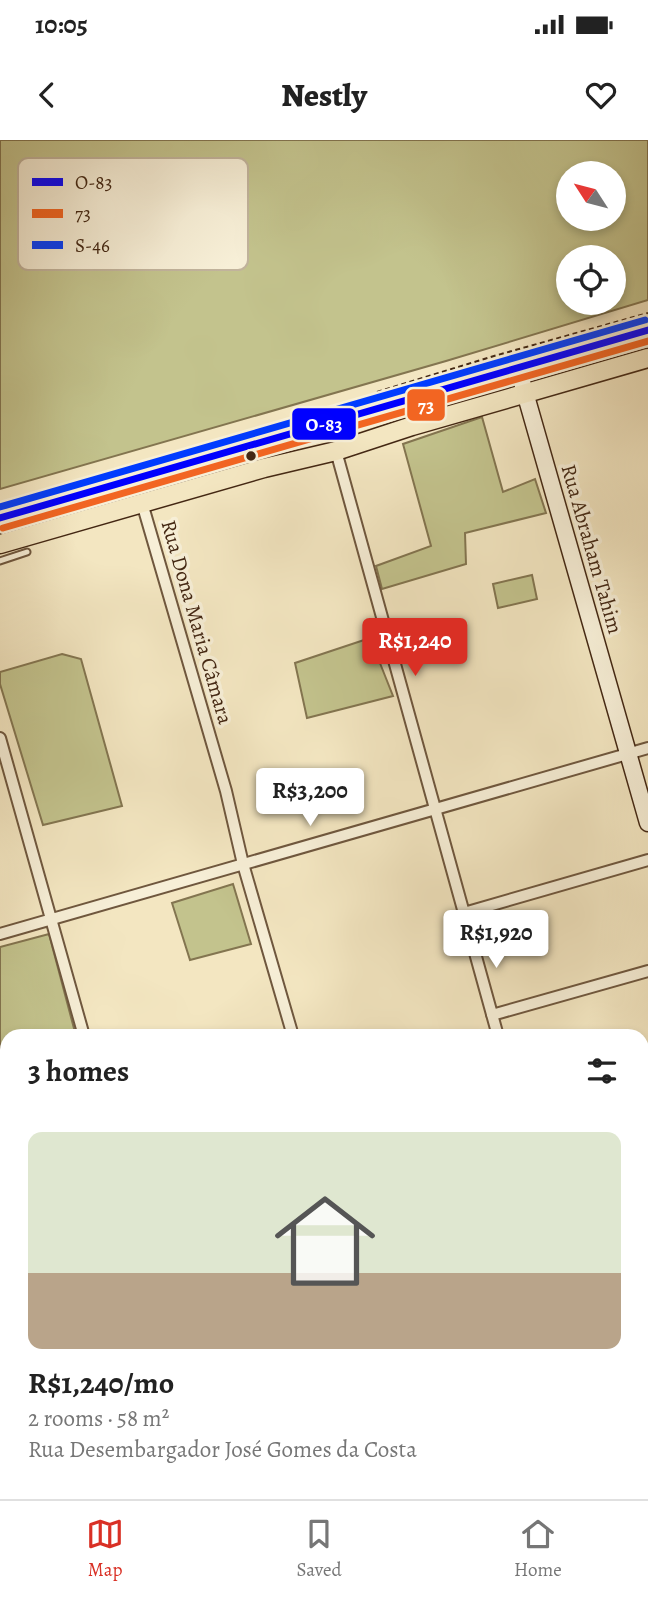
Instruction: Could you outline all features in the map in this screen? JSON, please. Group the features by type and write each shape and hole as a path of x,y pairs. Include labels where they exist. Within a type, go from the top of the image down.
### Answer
{"main road":[{"path":"0,518 648,330"},
{"path":"0,544 264,468 336,451 648,357 645,352 648,344"},
{"name":"Rua Abraham Tahim","path":"518,368 648,823"}],"street":[{"path":"336,451 496,1029"},
{"name":"Rua Dona Maria Câmara","path":"142,503 226,791 243,863 291,1029"},
{"path":"0,738 82,1029"},
{"path":"0,934 648,748"},
{"path":"464,912 648,860"},
{"path":"492,1015 648,971"}],"lane":[{"path":"0,561 27,552"}],"green space":[{"path":"0,140 648,140 648,300 626,307 626,245 556,245 556,315 598,315 0,489"},
{"path":"482,417 503,492 535,479 546,513 465,533 466,564 382,589 376,566 431,546 403,444"},
{"path":"532,575 537,599 498,608 493,584"},
{"path":"370,638 393,696 307,718 295,663"},
{"path":"62,654 81,659 122,806 43,825 0,684 0,672"},
{"path":"233,884 251,944 190,960 172,903"},
{"path":"49,934 74,1029 0,1029 0,947"}],"transit line":[{"name":"S-46","path":"0,507 645,320"},
{"name":"O-83","path":"0,518 648,330"},
{"name":"73","path":"3,528 648,341"}]}
